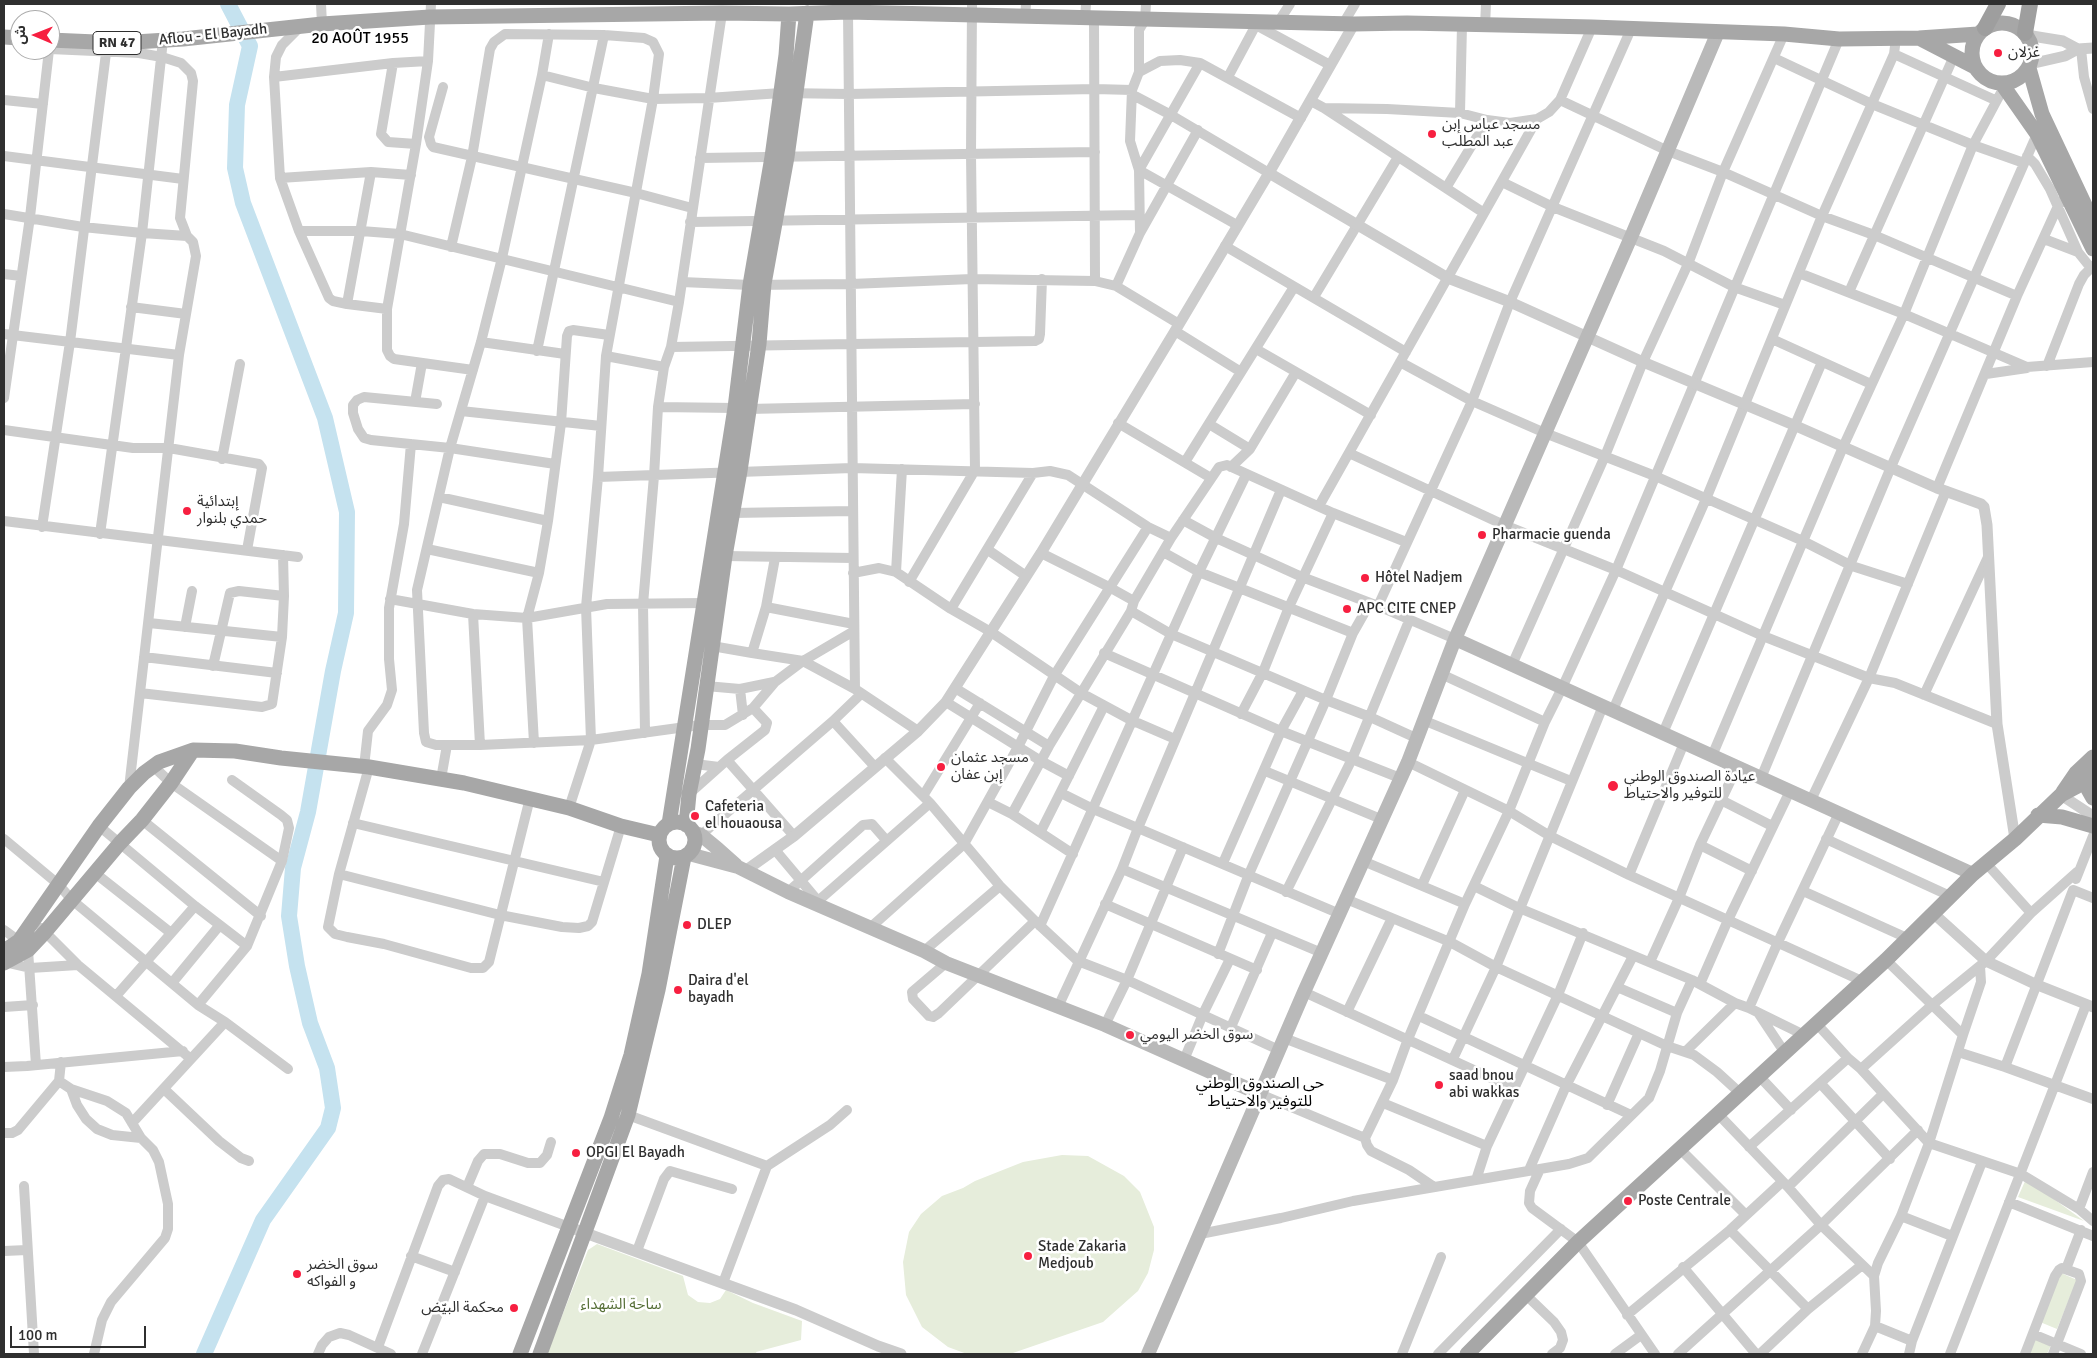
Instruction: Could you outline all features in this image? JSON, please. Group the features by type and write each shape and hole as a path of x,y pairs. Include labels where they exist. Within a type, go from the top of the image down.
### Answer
{"highway":[{"path":"1982,31 1998,4"},
{"path":"2026,34 2030,4"}],"main road":[{"name":"RN 47","path":"301,26 431,10 677,9 722,13 789,14 807,9 848,12 911,8 1089,13 1146,20 1631,28 1784,34 1839,39 1919,38 1982,31"},
{"path":"742,408 743,346 757,284 788,93 807,9"},
{"path":"788,93 789,14"},
{"path":"2093,222 2042,114 2030,66 2032,49 2026,34 2018,27 2002,23 1982,31 1972,50 1974,67 1986,79 2003,85 2037,134 2063,201 2093,249"},
{"name":"Aflou - El Bayadh","path":"60,45 107,47 301,26"},
{"path":"1148,1354 1304,992 1408,762 1455,639 1631,237 1718,32"},
{"name":"RN 47","path":"1919,38 1974,67"},
{"path":"2003,85 2017,80 2030,66"},
{"path":"540,1354 628,1115 658,990 687,855 694,843 689,794 695,764 693,727 705,603 732,472 742,408 758,344 757,284"},
{"path":"732,472 732,513 706,686 664,829 660,847 667,856 672,858 687,855 742,869 788,892 817,902 946,962 1105,1025 1260,1094"},
{"path":"1455,639 1972,874"},
{"path":"4,962 24,945 45,932 120,843 142,820 171,783 193,750"},
{"path":"24,945 32,921 99,826 129,788 159,762 193,750 235,751 281,758 364,766 441,779 569,808 621,826 664,829 678,822 718,848 742,869"},
{"path":"2061,795 2076,773 2093,757"},
{"path":"1467,1354 1527,1296 1578,1242 1740,1093 1760,1077 1886,960 1972,874 2015,839 2038,815 2061,795 2089,778 2093,798"},
{"path":"2038,815 2062,817 2093,826"},
{"path":"520,1354 611,1118 631,1055 648,974 667,856"},
{"path":"4,951 24,945"},
{"path":"548,1282 564,1290"}],"street":[{"path":"321,4 322,24"},
{"path":"1140,233 1139,170 1130,141 1132,92 1139,72 1139,30 1146,20 1146,4"},
{"path":"1279,21 1290,4"},
{"path":"742,869 776,851 918,731 946,702 1041,553 1269,173 1330,65 1355,4"},
{"path":"1484,26 1486,4"},
{"path":"909,582 976,470 972,279 972,9"},
{"path":"431,10 428,61 416,144 387,309 387,350 394,359 473,370"},
{"path":"693,831 752,790 833,721 858,691 854,627 848,12"},
{"path":"646,733 643,604 658,407 664,367 679,302 722,13"},
{"path":"1089,13 1095,89 1095,281"},
{"path":"1228,77 1257,23 1330,65"},
{"path":"1460,113 1462,25"},
{"path":"301,26 282,45 276,57 274,76 280,178 299,231 325,292 333,301 387,309"},
{"path":"1324,108 1460,113 1486,120 1510,122 1537,119 1549,112 1560,100 1592,27"},
{"path":"1218,954 1249,874 1326,700 1353,633 1374,604 1406,542 1472,401 1510,302 1631,28"},
{"path":"451,247 472,157 490,49 494,42 505,34 604,35 644,38 657,46 660,54 653,99 606,356 598,477 586,606 592,740 569,808"},
{"path":"549,34 523,167 502,258 481,342 450,448 417,590 425,739 428,743 447,745 534,743 592,740 693,727 725,725 753,708 775,682 854,627"},
{"path":"1512,665 1605,456 1643,362 1688,264 1723,172 1784,34"},
{"path":"2026,34 2063,41 2084,49"},
{"path":"537,351 604,35"},
{"path":"1453,1059 1462,1035 1496,967 1550,836 1570,781 1608,708 1664,592 1706,499 1822,216 1894,54 1896,38"},
{"path":"1434,1187 1409,1170 1371,1152 1366,1146 1365,1138 1393,1080 1408,1039 1486,856 1509,811 1544,722 1562,688 1616,570 1734,287 1823,81 1839,39"},
{"path":"100,534 142,233 163,40"},
{"path":"42,527 70,342 83,226 107,47 162,57 181,63 191,73 193,81 180,218 187,236 193,242 196,256 179,355 129,788"},
{"path":"2030,66 2084,49"},
{"path":"2084,49 2084,77 2093,109"},
{"path":"1894,54 1995,100"},
{"path":"1849,292 1954,56"},
{"path":"1774,58 1872,104 1924,123 1974,145 2026,159 2043,176 2063,201 2078,252"},
{"path":"4,398 8,334 21,276 30,217 48,60"},
{"path":"1139,72 1160,61 1180,60 1200,63 1301,118"},
{"path":"274,76 393,62 428,61"},
{"path":"393,62 382,134 388,142 416,144"},
{"path":"1139,170 1200,63"},
{"path":"542,74 594,88 653,99 788,93 849,94 1095,89 1132,92 1448,278 1510,302 1643,362 1892,467 1941,490 1978,502 1984,507 1997,724 2015,839"},
{"path":"1712,756 1843,447 1904,314 1974,145 2003,85"},
{"path":"443,87 430,137 431,144 436,148 573,178 692,208"},
{"path":"4,100 43,104"},
{"path":"1560,100 1668,151 1723,172 1822,216 1874,235 2017,296"},
{"path":"1311,101 1484,213"},
{"path":"1319,506 1537,119"},
{"path":"1446,188 1486,120"},
{"path":"1116,286 1140,233 1198,130"},
{"path":"1761,778 1852,566 1892,467 2037,134"},
{"path":"700,158 1095,152"},
{"path":"4,156 148,176 184,179"},
{"path":"1314,298 1398,157"},
{"path":"1139,170 1237,225"},
{"path":"280,178 371,172 411,175"},
{"path":"347,304 371,172"},
{"path":"1502,182 1553,207 1631,237 1734,287 1785,305"},
{"path":"1811,800 1869,678 1908,584 1941,490 2017,296 2063,201"},
{"path":"4,214 83,226 187,236"},
{"path":"690,222 1139,215"},
{"path":"299,231 361,231 400,234 555,270 679,302"},
{"path":"2044,239 2078,252 2092,267 2078,284 2047,366"},
{"path":"1225,246 1406,352"},
{"path":"4,274 21,276"},
{"path":"1799,274 1904,314 2027,368"},
{"path":"682,282 851,284 972,279 1095,281 1116,286 1241,372"},
{"path":"670,347 758,344 851,345 1029,342 1039,339 1042,279"},
{"path":"1185,462 1294,287"},
{"path":"131,307 186,314"},
{"path":"534,743 527,618 539,573 548,521 561,422 567,336 571,330 609,335"},
{"path":"8,334 179,355"},
{"path":"1772,339 1871,384"},
{"path":"481,342 565,354"},
{"path":"1256,349 1371,415"},
{"path":"606,356 664,367"},
{"path":"1400,362 1472,401 1545,433 1655,476 1803,541 1852,566 1908,584"},
{"path":"1663,733 1756,520 1822,362"},
{"path":"1986,374 2093,362"},
{"path":"415,402 422,363"},
{"path":"222,459 240,364"},
{"path":"1231,467 1250,449 1296,372"},
{"path":"437,404 364,397 356,400 353,406 355,423 364,438 450,448 555,464"},
{"path":"658,407 742,408 975,404"},
{"path":"461,411 601,426"},
{"path":"1118,423 1211,478"},
{"path":"1209,424 1250,449"},
{"path":"4,430 133,448 169,448 222,459 256,463 261,467 247,550"},
{"path":"411,444 404,524 390,599 389,660 391,698 368,731 364,766 353,823 339,874 328,927 335,934 346,937 384,944 478,969 483,968 489,962 530,798"},
{"path":"1349,453 1431,489 1504,525 1616,570 1716,613 1763,636 1869,678 1895,684 1997,724"},
{"path":"1012,814 1049,746 1133,606 1171,538 1219,467 1231,467 1246,476 1406,542"},
{"path":"598,477 852,468 1033,473 1059,472 1148,527 1171,538"},
{"path":"896,572 902,469"},
{"path":"951,609 1033,473"},
{"path":"946,962 912,992 913,999 929,1016 933,1017 939,1013 1037,924 1073,854 1131,720 1199,572 1246,476"},
{"path":"1058,1007 1122,869 1238,587 1281,490"},
{"path":"439,497 548,521"},
{"path":"732,513 853,511"},
{"path":"1241,714 1263,672 1302,577 1333,513"},
{"path":"1183,520 1216,538 1302,577 1374,604 1409,621 1455,639"},
{"path":"4,521 298,557"},
{"path":"871,927 964,844 1018,747 1054,676 1148,527"},
{"path":"427,549 539,573"},
{"path":"988,550 1026,576"},
{"path":"1163,552 1199,572 1353,633"},
{"path":"1041,553 1109,587 1171,634 1416,738"},
{"path":"140,693 266,706 274,702 282,637 283,555"},
{"path":"725,556 853,558"},
{"path":"1924,695 1988,557"},
{"path":"752,653 766,607 775,558"},
{"path":"854,573 879,568 896,572 951,609 991,632 1081,693 1131,720 1175,739"},
{"path":"185,627 192,591"},
{"path":"213,666 229,594 239,591 284,596"},
{"path":"390,599 473,614 527,618 586,606 705,603"},
{"path":"766,607 854,627"},
{"path":"473,614 480,745"},
{"path":"1286,892 1352,759 1409,621"},
{"path":"148,623 282,637"},
{"path":"712,646 803,661 858,691 918,731"},
{"path":"1104,653 1195,695 1400,778"},
{"path":"144,657 277,673"},
{"path":"1441,674 1544,722"},
{"path":"706,686 740,689 775,682"},
{"path":"955,688 1049,746"},
{"path":"740,689 743,715"},
{"path":"1223,863 1281,731 1303,691"},
{"path":"946,702 1041,761 1069,776"},
{"path":"776,851 817,902 886,840 927,799 980,703"},
{"path":"1040,831 1104,706"},
{"path":"689,794 768,726 765,720 753,708"},
{"path":"1423,720 1570,781"},
{"path":"833,721 875,767"},
{"path":"1629,875 1684,743"},
{"path":"441,779 447,745"},
{"path":"886,758 927,799 1000,886 1037,924 1078,961 1127,980 1231,1027 1393,1080"},
{"path":"1408,762 1509,811 1550,836 1629,875 1862,981"},
{"path":"695,764 723,764 752,790 794,836"},
{"path":"153,766 171,783 282,861"},
{"path":"1650,962 1679,898 1700,845 1738,767"},
{"path":"1265,771 1291,780 1381,819"},
{"path":"198,1005 247,946 261,916 282,861 289,828 287,820 232,780"},
{"path":"1422,885 1464,790"},
{"path":"1200,1234 1353,1201 1540,1169 1588,1158 1649,1098 1677,1014 1728,920 1790,791"},
{"path":"1061,793 1092,809 1340,914"},
{"path":"2061,795 2093,816"},
{"path":"1721,800 1772,826"},
{"path":"988,802 1040,831 1073,854"},
{"path":"1754,1011 1778,942 1839,813"},
{"path":"142,820 261,916"},
{"path":"353,823 604,882"},
{"path":"788,892 863,825 872,824 886,840"},
{"path":"99,826 219,926 247,946"},
{"path":"339,874 500,915 567,928 586,927 592,922 621,826"},
{"path":"2005,1067 2035,984 2073,890 2077,872 2093,836"},
{"path":"4,839 58,884 72,900 198,1005 226,1022 288,1069"},
{"path":"1826,839 1950,896"},
{"path":"1700,845 1752,871"},
{"path":"1105,1025 1127,980 1183,847"},
{"path":"1363,861 1465,904"},
{"path":"1986,863 2031,913"},
{"path":"1122,869 1322,953"},
{"path":"95,872 171,933"},
{"path":"1861,1069 1932,1005 1983,964 2031,913 2077,872"},
{"path":"924,951 1000,886"},
{"path":"1474,886 1520,908 1696,982 1734,1003 1804,1035"},
{"path":"2073,890 2093,898"},
{"path":"1803,891 1907,938"},
{"path":"1346,899 1450,942 1496,967 1667,1046 1702,1060 1740,1093"},
{"path":"1105,904 1257,970"},
{"path":"116,996 195,906"},
{"path":"1933,914 1983,964 2090,1006 2055,1085 1950,1354"},
{"path":"1347,1012 1392,918"},
{"path":"32,921 78,965 191,1059"},
{"path":"172,983 219,926"},
{"path":"4,930 24,945 30,968 36,1065"},
{"path":"1231,1027 1272,932"},
{"path":"1476,1180 1487,1146 1558,994 1583,933"},
{"path":"1528,1170 1566,1086 1633,956"},
{"path":"1184,1060 1203,1014 1230,959"},
{"path":"1886,960 1963,1035"},
{"path":"4,962 30,968 78,965"},
{"path":"1862,1354 1875,1326 1874,1276 1878,1263 1901,1216 1929,1143 1981,982 1983,964"},
{"path":"1618,987 1677,1014"},
{"path":"1304,992 1513,1088"},
{"path":"1685,1052 1734,1003"},
{"path":"4,1006 33,1005"},
{"path":"1754,1011 1785,1053"},
{"path":"1419,1016 1631,1115"},
{"path":"132,1123 226,1022"},
{"path":"1816,1023 1929,1143 2021,1174 2079,1209 2093,1221"},
{"path":"1607,1105 1640,1033"},
{"path":"4,1067 183,1051"},
{"path":"1958,1052 2093,1099"},
{"path":"1749,1147 1848,1058"},
{"path":"4,1133 12,1133 18,1130 58,1081 60,1062"},
{"path":"1760,1077 1791,1110"},
{"path":"58,1081 71,1089 118,1106 126,1113 142,1138 153,1150 159,1162 168,1204 166,1238 111,1302 102,1320 94,1354"},
{"path":"1821,1084 1890,1159"},
{"path":"71,1089 77,1105 86,1119 97,1130 112,1135 142,1138"},
{"path":"164,1089 220,1141 241,1158 250,1161"},
{"path":"1260,1094 1365,1138"},
{"path":"1627,1315 1785,1184 1856,1122 1883,1094"},
{"path":"1383,1103 1487,1146"},
{"path":"723,1283 767,1166 830,1125 847,1110"},
{"path":"1718,1114 1821,1225 1874,1276"},
{"path":"628,1115 767,1166"},
{"path":"1678,1354 1821,1225 1918,1130"},
{"path":"467,1187 478,1161 484,1154 500,1154 528,1163 540,1163 547,1155 551,1142"},
{"path":"1680,1148 1746,1215"},
{"path":"1909,1354 1912,1341 1982,1162"},
{"path":"1540,1169 1530,1190 1529,1203 1536,1211 1578,1242 1655,1354"},
{"path":"637,1252 664,1179 670,1171 732,1189"},
{"path":"2079,1209 2093,1172"},
{"path":"378,1347 441,1181 449,1179 485,1196 796,1310 878,1350 901,1354"},
{"path":"24,1186 34,1354"},
{"path":"422,1354 485,1196"},
{"path":"2009,1202 2093,1236"},
{"path":"1901,1216 1952,1236"},
{"path":"1438,1354 1561,1229"},
{"path":"1730,1230 1808,1309"},
{"path":"2066,1269 2081,1230"},
{"path":"4,1251 27,1250"},
{"path":"412,1256 455,1272"},
{"path":"1402,1354 1441,1256"},
{"path":"1760,1354 1808,1309 1862,1265"},
{"path":"1683,1267 1756,1354"},
{"path":"2025,1354 2055,1276 2059,1270 2066,1269 2079,1274 2081,1281 2053,1354"},
{"path":"1527,1296 1554,1322 1561,1332 1563,1340 1560,1348 1552,1354"},
{"path":"1875,1326 1912,1341"},
{"path":"318,1354 322,1345 329,1338 340,1333 378,1347 391,1354"},
{"path":"2033,1334 2081,1354"},
{"path":"1615,1354 1641,1335"}],"green space":[{"name":"Stade Zakaria Medjoub","path":"1062,1155 1088,1156 1124,1176 1140,1192 1154,1227 1154,1250 1148,1273 1138,1291 1103,1322 1010,1354 967,1354 948,1347 922,1327 906,1295 903,1262 909,1232 921,1214 942,1196 1023,1162"},
{"path":"2026,1179 2084,1221 2018,1197"},
{"name":"ساحة الشهداء","path":"597,1244 683,1276 688,1295 698,1302 710,1303 720,1299 726,1290 753,1303 802,1321 801,1340 756,1352 757,1354 547,1354 588,1250"},
{"path":"2061,1273 2077,1280 2057,1329 2040,1322"},
{"path":"2035,1338 2051,1345 2047,1354 2028,1354"}],"waterway":[{"path":"204,1354 263,1220 328,1128 333,1108 327,1068 310,1023 297,966 289,916 293,868 308,812 333,671 346,613 347,512 325,418 243,203 235,168 237,105 250,46 228,4"}],"place":[{"name":"غزلان","path":"1998,53"},
{"name":"مسجد عباس إبن عبد المطلب","path":"1432,134"},
{"name":"إبتدائية حمدي بلنوار","path":"187,511"},
{"name":"Pharmacie guenda","path":"1482,535"},
{"name":"Hôtel Nadjem","path":"1365,578"},
{"name":"APC CITE CNEP","path":"1347,609"},
{"name":"مسجد عثمان إبن عفان","path":"941,767"},
{"name":"عيادة الصندوق الوطني للتوفير والاحتياط","path":"1613,786"},
{"name":"Cafeteria el houaousa","path":"695,816"},
{"name":"DLEP","path":"687,925"},
{"name":"Daira d'el bayadh","path":"678,990"},
{"name":"سوق الخضر اليومي","path":"1130,1035"},
{"name":"saad bnou abi wakkas","path":"1439,1085"},
{"name":"OPGI El Bayadh","path":"576,1153"},
{"name":"Poste Centrale","path":"1628,1201"},
{"name":"Stade Zakaria Medjoub","path":"1028,1256"},
{"name":"سوق الخضر و الفواكه","path":"297,1274"},
{"name":"محكمة البيّض","path":"514,1308"}],"district":[{"name":"20 AOÛT 1955","path":"360,39"},
{"name":"حي الصندوق الوطني للتوفير والاحتياط","path":"1260,1093"}]}
